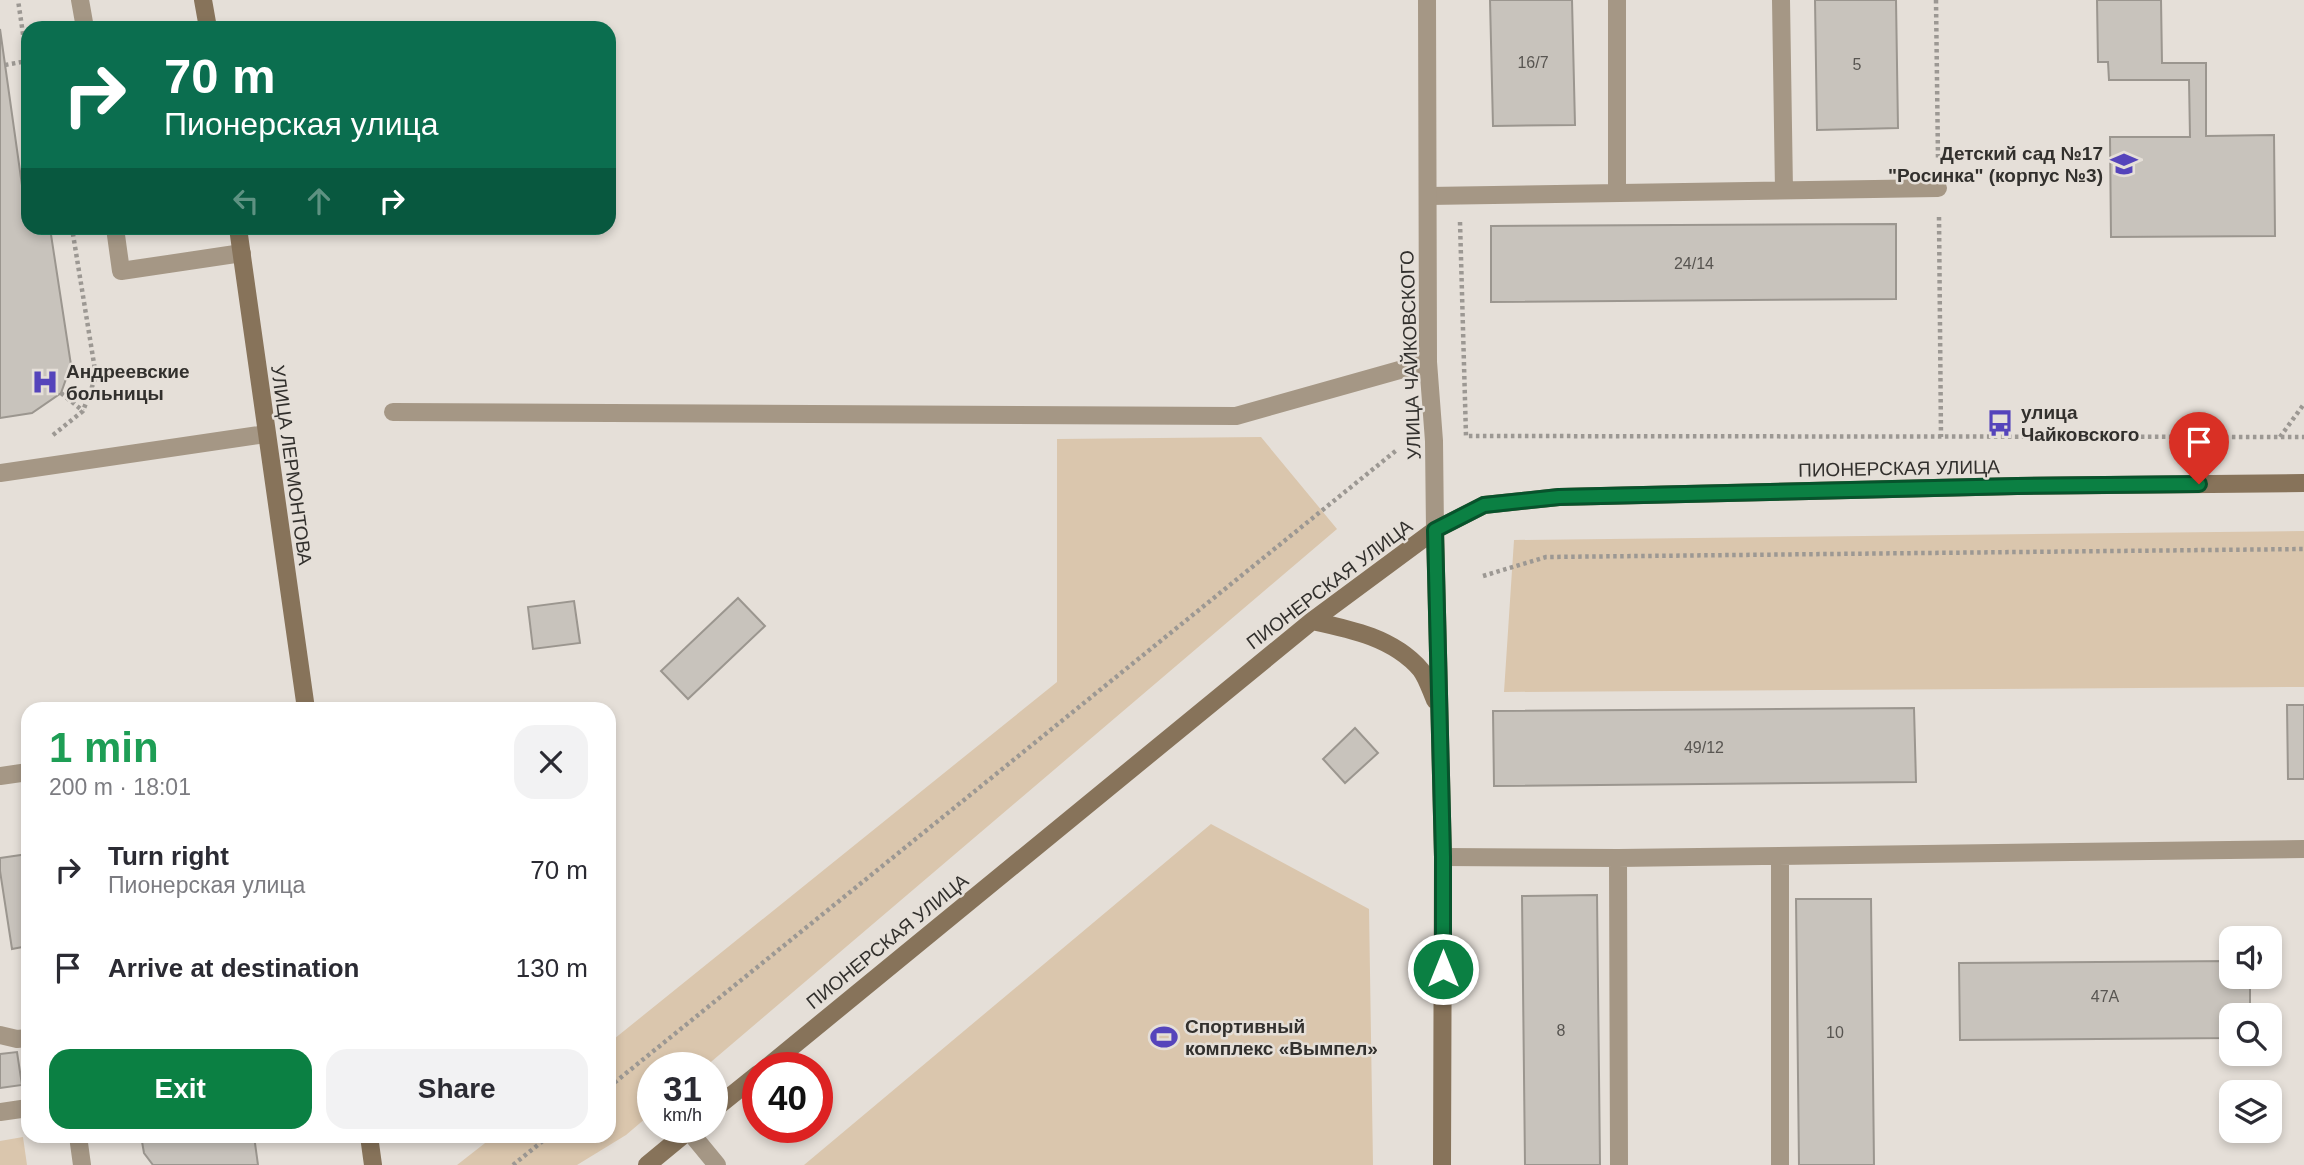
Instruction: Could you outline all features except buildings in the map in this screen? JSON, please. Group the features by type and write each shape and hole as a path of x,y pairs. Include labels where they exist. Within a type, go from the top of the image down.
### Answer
{"main road":[{"path":"203,0 207,21"},
{"name":"УЛИЦА ЛЕРМОНТОВА","path":"239,235 305,702"},
{"name":"ПИОНЕРСКАЯ УЛИЦА","path":"786,1052 1312,621 1435,530 1484,505 1559,497 2017,486 2304,483"},
{"name":"УЛИЦА ЧАЙКОВСКОГО","path":"1435,530 1443,857 1443,1165"},
{"name":"УЛИЦА ЧАЙКОВСКОГО","path":"1312,621 1357,631 1396,649 1422,671 1439,710"},
{"path":"728,1098 742,1087"},
{"path":"370,1143 373,1165"},
{"path":"646,1165 674,1143"}],"street":[{"path":"80,0 84,21"},
{"name":"УЛИЦА ЧАЙКОВСКОГО","path":"1427,0 1428,362 1434,441 1435,530"},
{"path":"1617,0 1617,192"},
{"path":"1781,0 1784,190"},
{"path":"1428,196 1938,188"},
{"path":"116,235 121,271 242,253"},
{"path":"393,412 1236,416 1428,362"},
{"path":"0,473 266,434"},
{"path":"0,776 21,773"},
{"path":"1443,857 1618,858 2304,849"},
{"path":"1780,856 1780,1165"},
{"path":"1618,858 1619,1165"},
{"path":"0,1035 21,1039"},
{"path":"0,1112 21,1109"},
{"path":"79,1143 82,1165"},
{"path":"701,1143 717,1165"}],"path":[{"path":"18,0 21,21"},
{"path":"5,65 21,63"},
{"path":"45,441 83,411 96,376 73,235"},
{"path":"61,393 83,411"},
{"path":"2280,437 2304,404"},
{"path":"1466,436 2304,437"},
{"path":"616,1081 1398,449"},
{"path":"1483,576 1546,556 2304,549"},
{"path":"513,1165 540,1143"}],"shaded area":[{"path":"1261,437 1337,529 723,1052 637,1052 637,1126 616,1141 616,1037 1057,682 1057,439"},
{"path":"2304,531 2304,687 1504,692 1514,540"},
{"name":"Спортивный комплекс «Вымпел»","path":"1211,824 1369,909 1373,1165 804,1165"},
{"path":"21,1137 27,1165 0,1165 0,1141"},
{"path":"485,1143 613,1143 577,1165 457,1165"}],"place":[{"name":"Детский сад №17 \"Росинка\" (корпус №3)","path":"2124,164"},
{"name":"Андреевские больницы","path":"45,382"},
{"name":"улица Чайковского","path":"2000,423"},
{"name":"Спортивный комплекс «Вымпел»","path":"1164,1037"}],"route":[{"path":"1443,969 1435,530 1484,505 1559,497 2199,484"}]}
